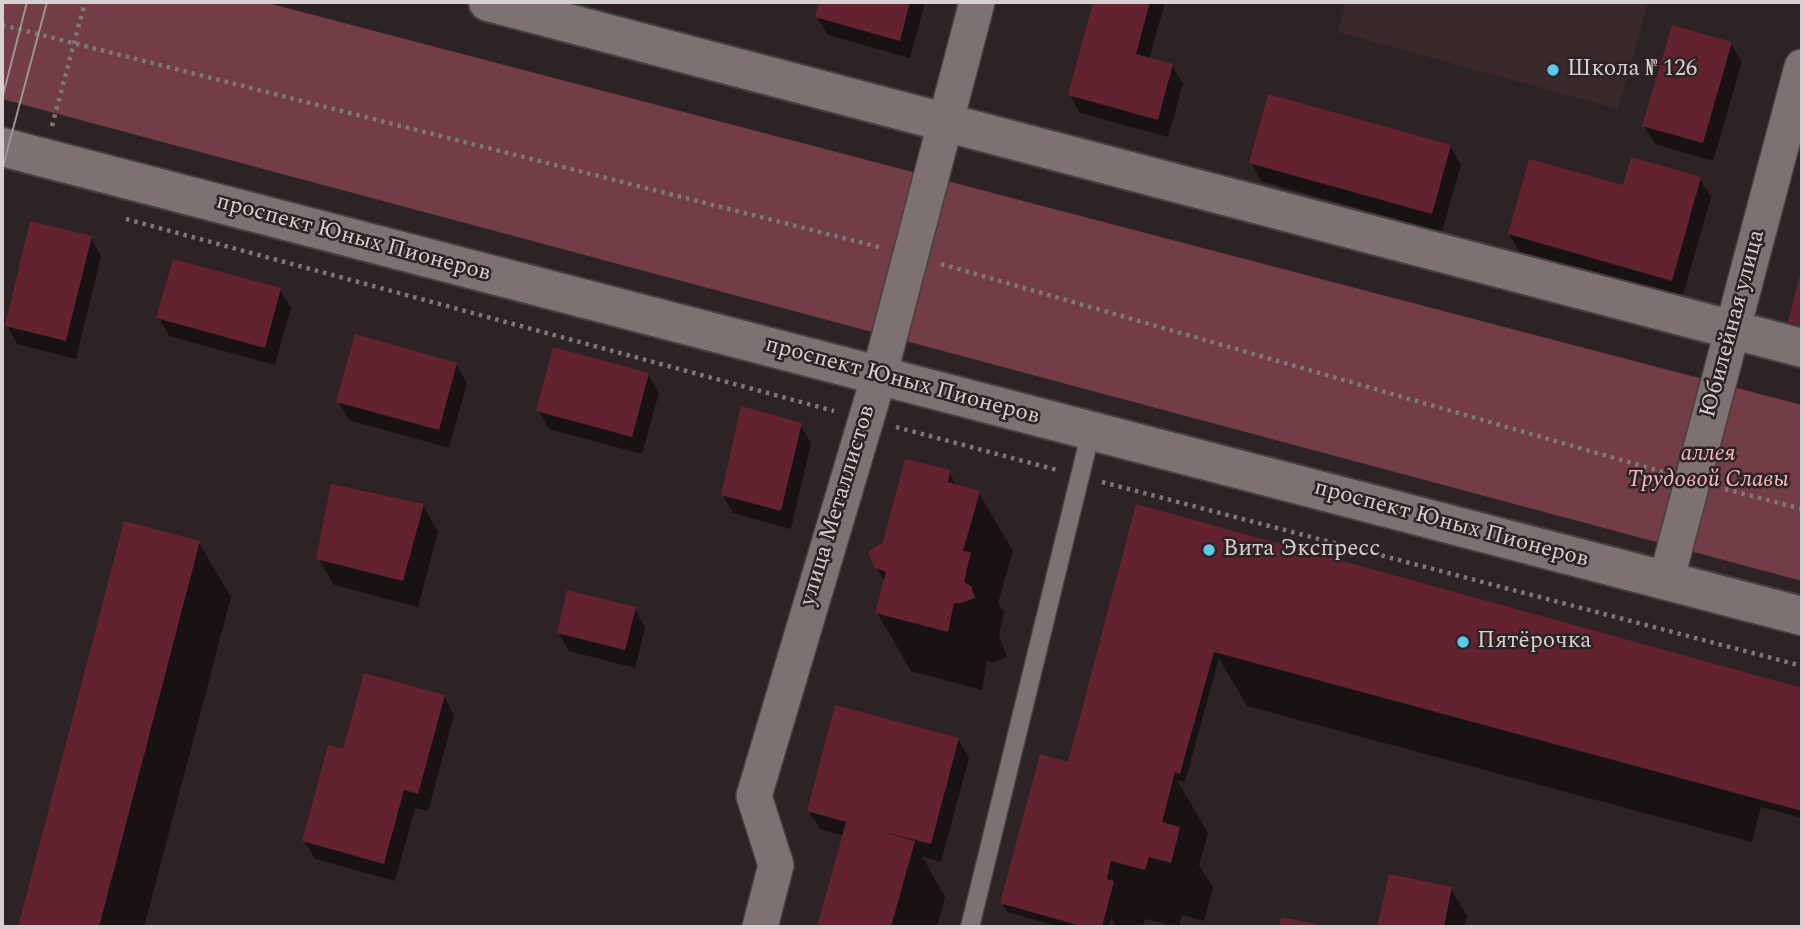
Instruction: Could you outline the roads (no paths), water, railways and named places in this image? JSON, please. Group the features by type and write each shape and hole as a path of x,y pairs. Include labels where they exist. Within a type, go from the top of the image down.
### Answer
{"street":[{"path":"488,2 1802,348"},
{"name":"улица Металлистов","path":"760,927 776,865 754,796 878,376 977,2"},
{"name":"Юбилейная улица","path":"1665,581 1802,67"},
{"name":"проспект Юных Пионеров","path":"2,147 1802,616"}],"lane":[{"path":"970,927 1091,431"}],"tram line":[{"path":"2,99 27,2"},
{"path":"2,170 47,2"}],"place":[{"name":"Школа № 126","path":"1553,70"},
{"name":"Вита Экспресс","path":"1209,550"},
{"name":"Пятёрочка","path":"1463,642"}],"park label":[{"name":"аллея Трудовой Славы","path":"1708,468"}]}
